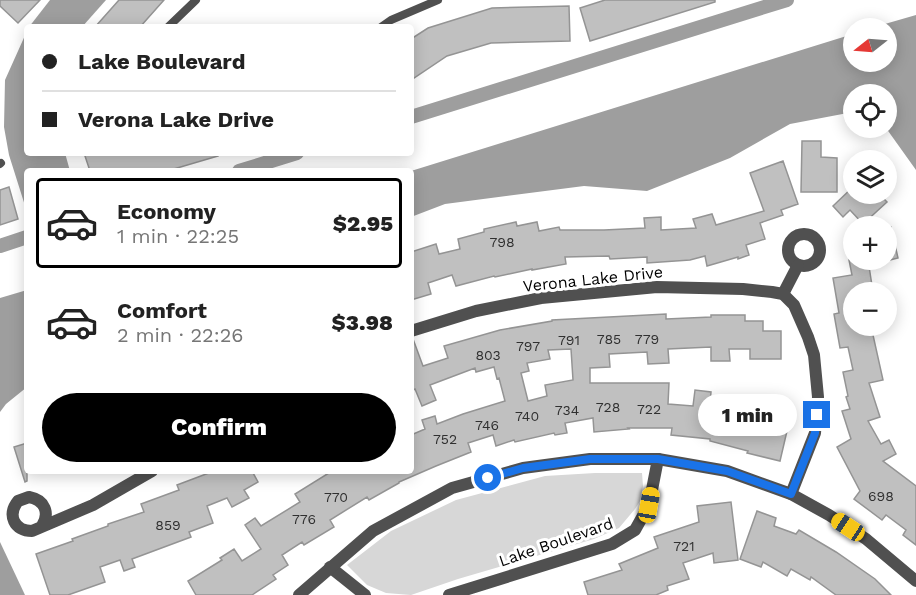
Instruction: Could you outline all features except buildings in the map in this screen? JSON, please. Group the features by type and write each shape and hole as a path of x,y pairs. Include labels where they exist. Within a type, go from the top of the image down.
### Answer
{"street":[{"path":"791,494 815,433 818,397 814,355 808,337 794,305 783,294 798,265"},
{"name":"Verona Lake Drive","path":"414,330 476,311 541,298 657,287 743,289 783,294"},
{"path":"299,595 373,531 452,489 523,468 590,459 658,459 727,471 791,494 866,539 916,581"},
{"name":"Lake Boulevard","path":"449,595 612,544 635,530 649,505 658,459"},
{"path":"42,526 93,505 147,474"},
{"path":"330,567 365,595"}],"lane":[{"path":"171,24 196,0"},
{"path":"386,24 438,0"}],"shaded area":[{"path":"50,0 106,0 85,24 31,24"},
{"path":"916,15 916,170 893,138 897,138 897,84 843,84 843,114 790,124 730,158 647,191 584,186 445,204 414,216 414,170 843,37 843,72 897,72 897,20"},
{"path":"24,38 24,156 66,156 69,168 24,168 24,202 9,155 4,127 5,80"},
{"path":"24,291 24,389 0,412 0,298"},
{"path":"642,473 643,486 640,501 619,528 594,539 411,595 386,593 367,585 347,565 391,531 456,500 545,476"},
{"path":"0,542 25,595 0,595"}],"waterway":[{"path":"414,116 787,0"},
{"path":"249,168 287,156"},
{"path":"0,246 24,238"}],"route":[{"path":"488,478 523,468 590,459 658,459 727,471 791,494 815,433 817,415"}]}
